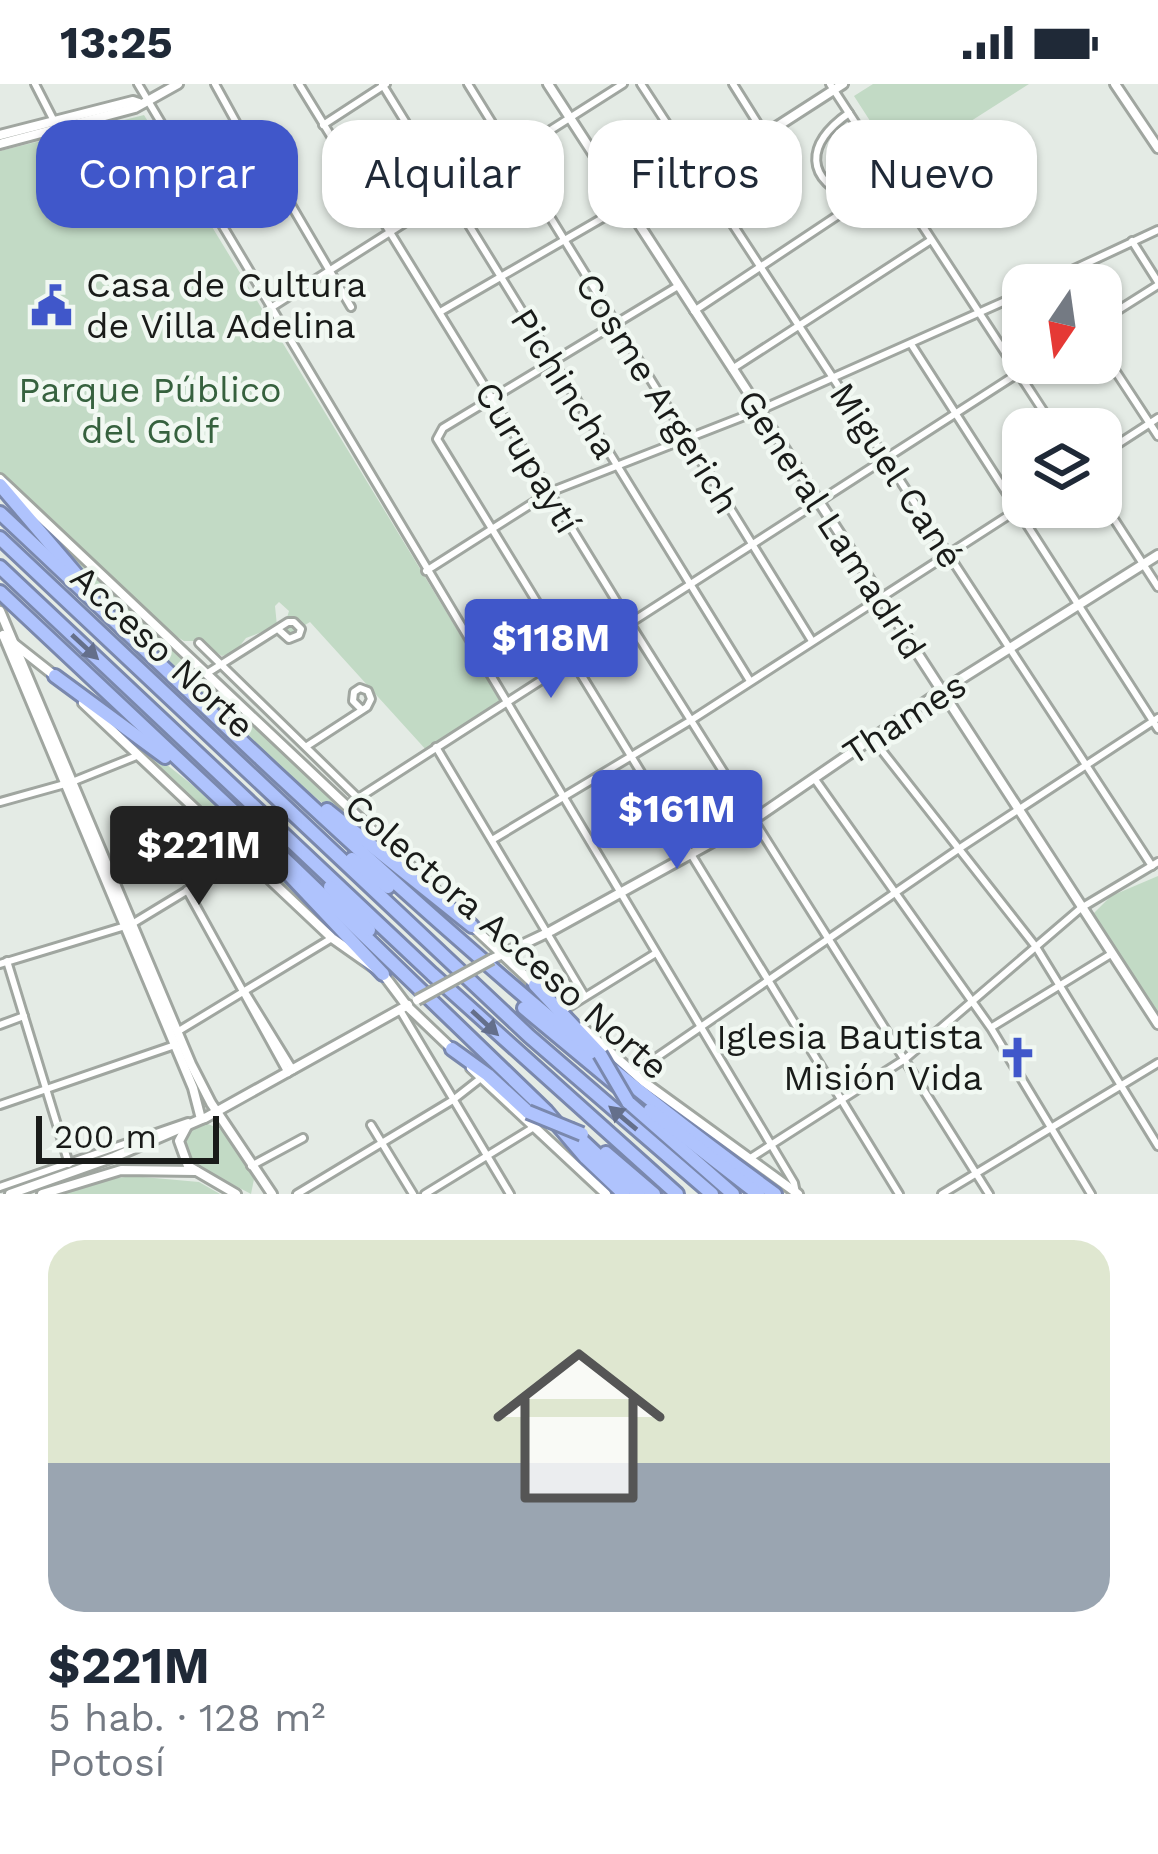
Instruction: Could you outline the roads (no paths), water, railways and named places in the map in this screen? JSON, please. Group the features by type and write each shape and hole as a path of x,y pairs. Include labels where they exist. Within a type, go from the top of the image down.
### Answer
{"highway":[{"path":"0,482 128,633"},
{"name":"Colectora Acceso Norte","path":"0,513 575,1043 775,1194"},
{"name":"Acceso Norte","path":"0,538 546,1051 712,1194"},
{"name":"Acceso Norte","path":"0,567 543,1077 677,1194"},
{"path":"0,592 545,1111 624,1194"},
{"path":"55,676 222,800 383,974"},
{"path":"265,762 472,926"},
{"path":"299,819 389,887 578,1056 758,1194"},
{"path":"278,828 410,973 640,1194"},
{"path":"535,985 600,1054 628,1102 733,1194"},
{"path":"452,1049 528,1112 582,1134 654,1194"}],"street":[{"path":"35,84 53,120"},
{"path":"138,84 155,120"},
{"path":"215,84 235,120"},
{"name":"Curupaytí","path":"299,84 322,123"},
{"name":"Cosme Argerich","path":"468,84 490,120"},
{"name":"General Lamadrid","path":"548,84 588,146"},
{"path":"564,123 623,84"},
{"name":"Miguel Cané","path":"641,84 665,120"},
{"path":"733,84 756,120"},
{"path":"1115,84 1158,148"},
{"path":"0,140 135,108 178,85"},
{"path":"331,120 384,85"},
{"name":"Pichincha","path":"384,85 404,120"},
{"path":"787,120 836,86 854,120"},
{"path":"68,120 143,102"},
{"path":"840,120 849,113"},
{"path":"0,140 36,129"},
{"path":"826,131 816,155 826,180"},
{"path":"298,217 351,307"},
{"path":"694,311 826,223"},
{"path":"440,312 588,227"},
{"path":"222,228 797,1193"},
{"name":"Curupaytí","path":"388,228 631,625 989,1194"},
{"path":"269,309 397,228"},
{"name":"Pichincha","path":"468,228 750,681"},
{"name":"Cosme Argerich","path":"556,228 812,641"},
{"name":"General Lamadrid","path":"640,228 1158,1024"},
{"name":"Miguel Cané","path":"737,228 1083,765 1155,864"},
{"path":"924,228 1002,348"},
{"path":"1091,264 1158,230"},
{"path":"733,369 932,240"},
{"path":"1122,307 1158,284 1132,241"},
{"path":"678,286 443,428 437,439 899,1194"},
{"path":"426,571 550,492 834,379 1002,303"},
{"path":"910,344 1002,482"},
{"path":"1122,381 1158,436"},
{"path":"346,806 1002,384"},
{"path":"1122,441 1158,418"},
{"path":"0,482 535,985 634,1073 797,1193"},
{"path":"492,841 693,719 1002,520"},
{"path":"634,1073 1083,765 1156,723 1032,528"},
{"path":"1120,528 1158,586"},
{"name":"Thames","path":"10,1194 114,1157 218,1112 756,818 940,692 1158,555"},
{"path":"0,611 5,634 199,1104 198,1120 179,1141 180,1150 188,1166 230,1191"},
{"path":"206,674 279,630"},
{"path":"5,634 332,938 383,974 510,1194"},
{"path":"199,643 358,798"},
{"path":"22,670 42,664"},
{"path":"307,746 362,710"},
{"path":"872,738 1036,947 1158,1147"},
{"path":"436,747 584,995"},
{"path":"0,802 139,755"},
{"path":"814,778 991,1028 1091,1194"},
{"path":"69,1164 4,963 127,924 244,856"},
{"path":"748,1159 905,1059 1081,908 1155,864"},
{"path":"187,890 291,1071"},
{"path":"127,924 218,1112 272,1194"},
{"path":"174,1046 177,1029 332,938"},
{"path":"564,1010 656,953"},
{"path":"991,1028 1112,954"},
{"path":"403,1008 606,1194"},
{"path":"0,1025 24,1016"},
{"path":"0,1105 174,1046"},
{"path":"942,1194 1158,1064"},
{"path":"297,1194 453,1100 481,1078"},
{"path":"0,1187 198,1120 227,1126"},
{"path":"371,1125 413,1194"},
{"path":"425,1194 534,1127"},
{"path":"251,1166 302,1138"},
{"path":"42,1194 121,1170 196,1171"},
{"path":"259,1194 262,1182"}],"place":[{"name":"Casa de Cultura de Villa Adelina","path":"52,305"},
{"name":"Iglesia Bautista Misión Vida","path":"1017,1057"}],"park label":[{"name":"Parque Público del Golf","path":"150,410"}]}
